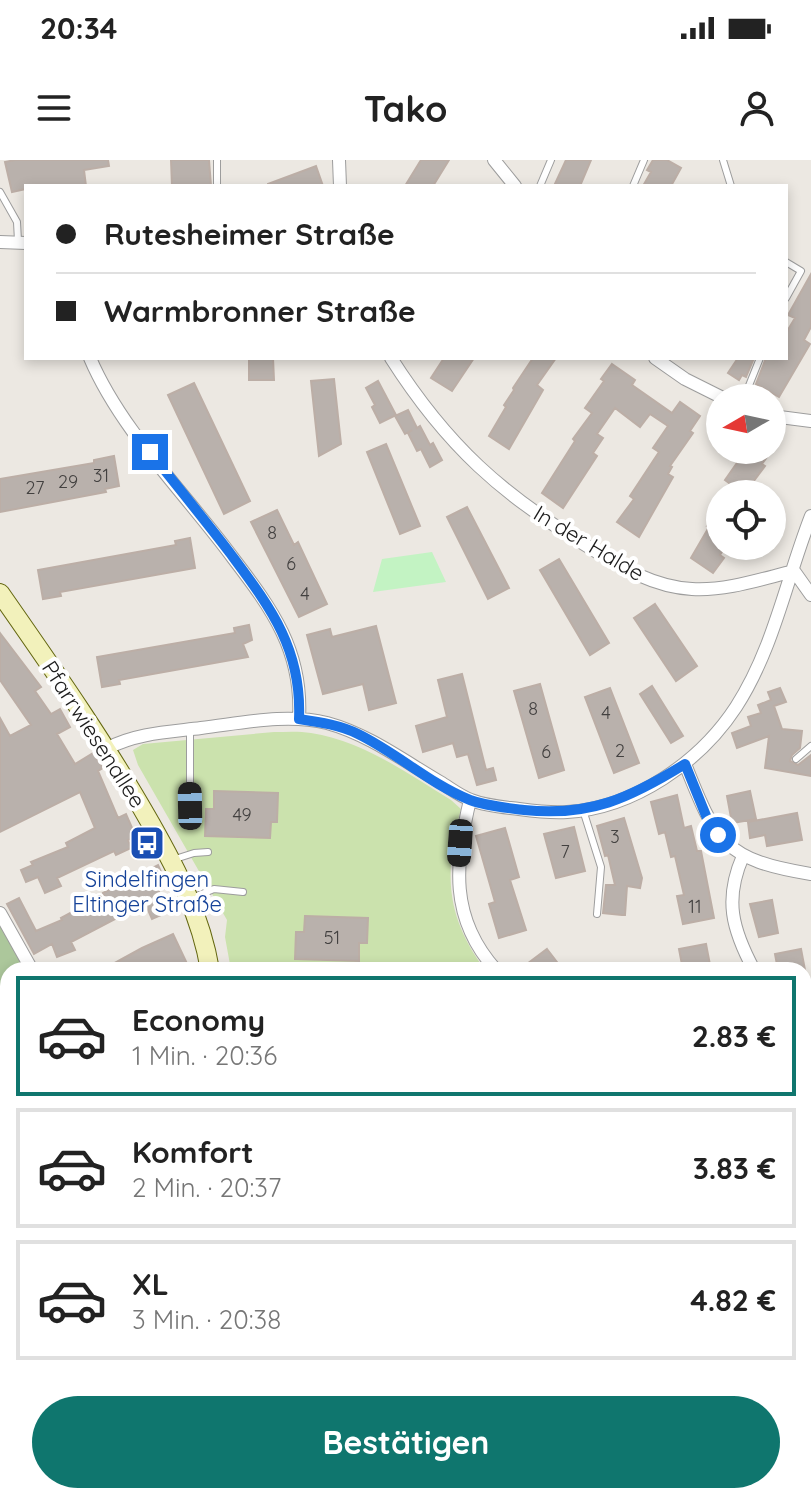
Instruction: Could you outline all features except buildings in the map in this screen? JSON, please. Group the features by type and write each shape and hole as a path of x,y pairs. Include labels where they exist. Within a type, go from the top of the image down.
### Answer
{"main road":[{"name":"Pfarrwiesenallee","path":"0,593 108,748 190,899 208,962"}],"street":[{"path":"339,160 340,184"},
{"path":"494,160 513,184"},
{"path":"0,242 22,242"},
{"path":"91,360 112,400 132,428 211,527 276,617 299,684 299,719"},
{"name":"In der Halde","path":"392,360 437,425 491,480 556,527 632,573 677,587 704,589 729,587 794,571"},
{"path":"658,360 706,390"},
{"path":"786,418 811,421"},
{"path":"108,748 142,735 259,720 299,719 327,723 357,733 470,800 537,811 568,812 602,806 631,795 685,764 726,721 753,679 779,618 811,516"},
{"path":"794,571 811,595"},
{"path":"685,764 709,823 728,845 743,856 761,863 811,874"},
{"path":"470,800 460,843 460,901 468,927 490,962"},
{"path":"743,856 731,897 736,933 750,962"},
{"path":"0,913 28,962"}],"lane":[{"path":"217,160 217,184"},
{"path":"541,184 551,160"},
{"path":"634,184 644,160"},
{"path":"723,160 730,184"},
{"path":"0,192 17,222 22,242"},
{"path":"788,263 801,271 788,294"},
{"path":"750,384 759,360"},
{"path":"190,730 190,826"},
{"path":"796,759 811,746"},
{"path":"583,810 601,867 597,914"},
{"path":"171,861 208,852"},
{"path":"190,899 214,889 243,892"}],"green space":[{"path":"432,552 446,582 373,592 382,559"},
{"path":"274,732 311,733 367,751 451,800 461,809 452,853 455,912 480,962 230,962 225,937 227,920 138,765 133,750 143,744"},
{"path":"0,925 21,962 0,962"}],"place":[{"name":"Sindelfingen Eltinger Straße","path":"147,843"}],"route":[{"path":"150,452 211,527 276,617 299,684 299,719 327,723 357,733 470,800 502,807 568,812 602,806 651,785 685,764 709,823 718,835"}]}
